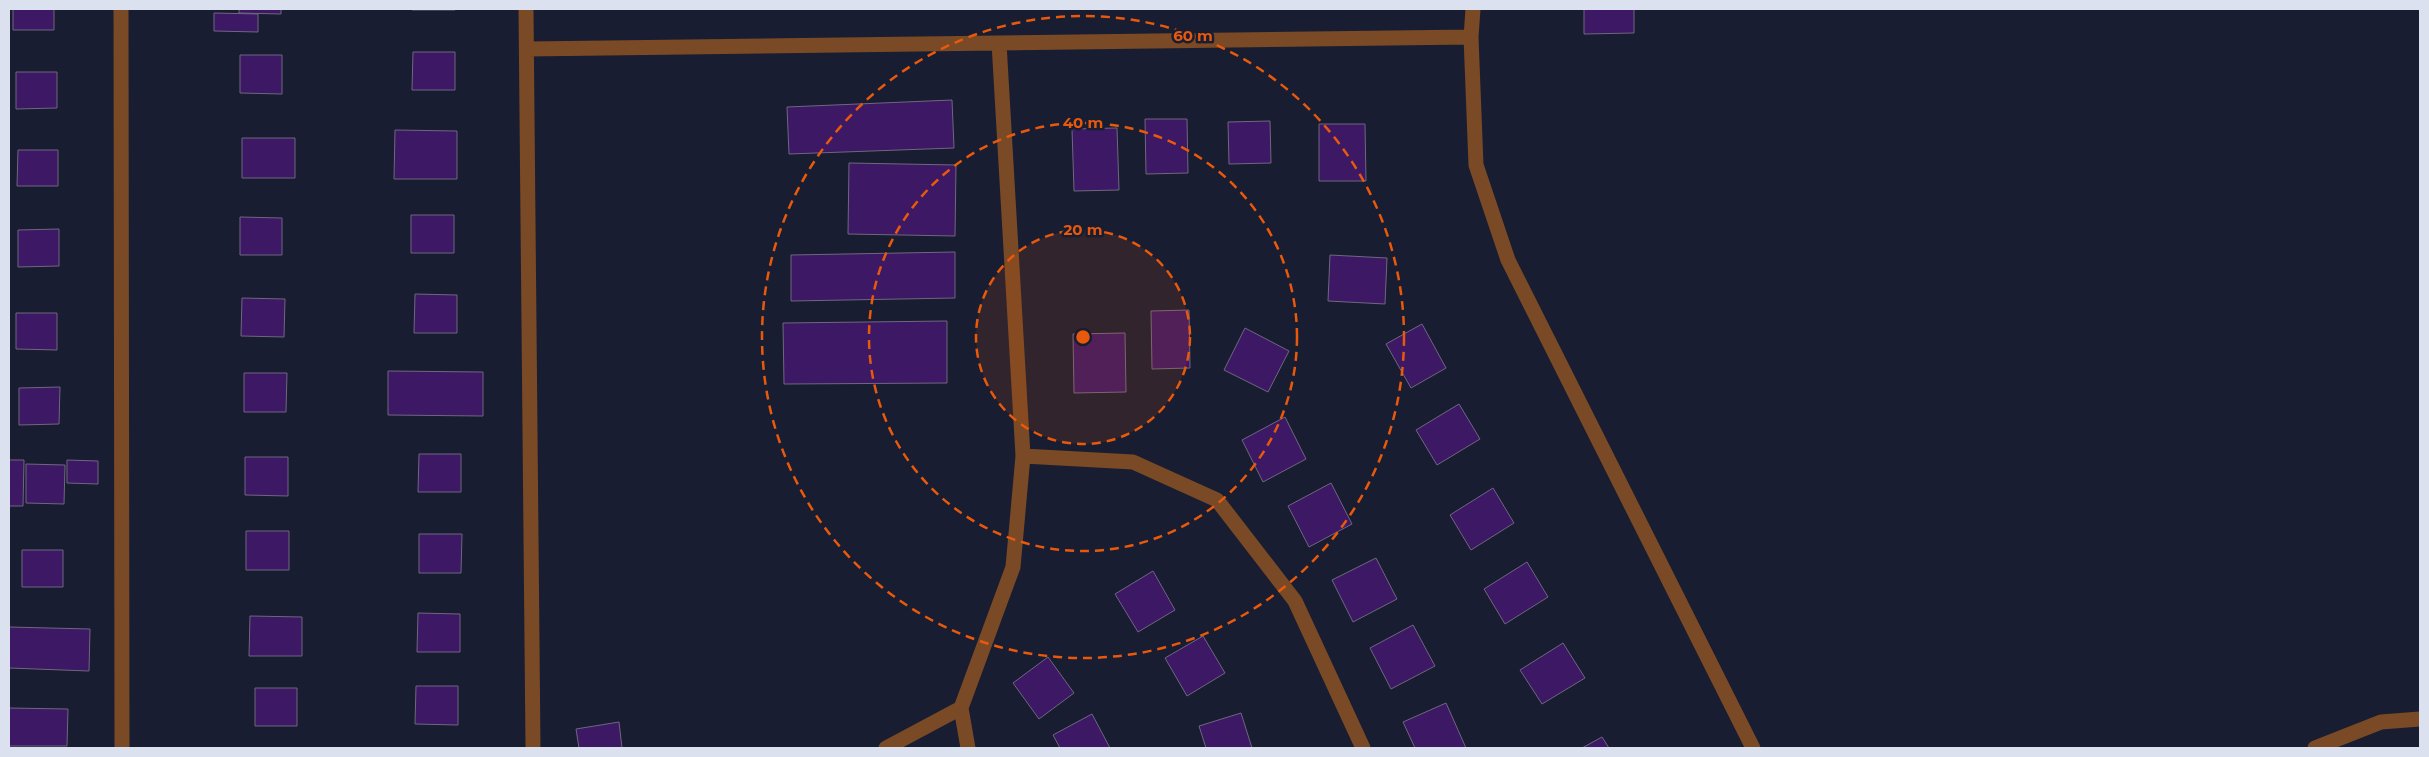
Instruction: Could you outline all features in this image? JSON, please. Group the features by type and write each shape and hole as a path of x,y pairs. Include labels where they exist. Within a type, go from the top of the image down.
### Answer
{"street":[{"path":"121,9 122,748"},
{"path":"526,9 533,748"},
{"path":"1473,9 1471,37 1476,165 1508,260 1753,748"},
{"path":"527,49 1471,37"},
{"path":"968,748 961,708 1013,567 1023,456 1000,43"},
{"path":"1023,456 1133,462 1217,500 1296,601 1363,748"},
{"path":"886,748 961,708"},
{"path":"2314,748 2381,722 2420,719"}],"building":[{"path":"13,9 54,9 54,30 13,30"},
{"path":"239,9 281,9 281,14 239,13"},
{"path":"455,9 455,10 412,10"},
{"path":"1584,9 1634,9 1634,33 1584,34"},
{"path":"214,13 258,14 258,32 214,31"},
{"path":"413,52 455,52 455,90 412,90"},
{"path":"240,55 282,55 282,94 240,93"},
{"path":"16,72 57,72 57,108 16,109"},
{"path":"952,100 954,148 789,154 787,107"},
{"path":"1145,119 1187,119 1188,173 1146,174"},
{"path":"1270,121 1271,163 1229,164 1228,122"},
{"path":"1319,124 1365,124 1366,181 1319,181"},
{"path":"1117,128 1119,190 1074,191 1072,129"},
{"path":"395,130 457,131 457,179 394,179"},
{"path":"242,138 295,138 295,178 242,178"},
{"path":"18,150 58,150 58,186 17,186"},
{"path":"849,163 956,165 955,236 848,234"},
{"path":"411,215 454,215 454,253 411,253"},
{"path":"240,217 282,218 282,255 240,255"},
{"path":"59,229 59,266 18,267 18,230"},
{"path":"955,252 955,298 791,301 791,255"},
{"path":"1330,255 1387,258 1385,304 1328,301"},
{"path":"415,294 457,295 457,333 414,333"},
{"path":"242,298 285,299 284,337 241,336"},
{"path":"1189,310 1190,368 1152,369 1151,311"},
{"path":"16,313 57,313 57,350 16,349"},
{"path":"947,321 947,383 784,384 783,323"},
{"path":"1422,324 1446,368 1411,388 1386,344"},
{"path":"1245,328 1289,351 1268,392 1224,370"},
{"path":"1125,333 1126,392 1074,393 1073,334"},
{"path":"388,371 483,372 483,416 388,415"},
{"path":"244,373 287,373 286,412 244,412"},
{"path":"60,387 59,424 19,425 19,388"},
{"path":"1459,404 1480,439 1437,465 1416,430"},
{"path":"1285,417 1306,459 1263,482 1242,440"},
{"path":"419,454 461,454 461,492 418,492"},
{"path":"245,457 288,457 288,496 245,495"},
{"path":"9,460 24,460 23,506 9,506"},
{"path":"67,460 98,461 98,484 67,483"},
{"path":"26,464 65,465 64,504 26,503"},
{"path":"1331,483 1352,524 1309,547 1288,506"},
{"path":"1493,488 1514,523 1471,550 1450,515"},
{"path":"246,531 289,531 289,570 246,570"},
{"path":"419,534 462,534 461,573 419,573"},
{"path":"22,550 63,550 63,587 22,587"},
{"path":"1376,558 1397,599 1353,622 1332,580"},
{"path":"1527,562 1548,597 1505,624 1484,589"},
{"path":"1153,571 1175,610 1138,632 1115,594"},
{"path":"418,613 460,614 460,652 417,652"},
{"path":"250,616 302,617 302,656 249,656"},
{"path":"1413,625 1435,666 1391,689 1370,648"},
{"path":"9,627 90,629 89,671 9,668"},
{"path":"1203,636 1225,673 1187,696 1165,658"},
{"path":"1563,643 1585,678 1542,704 1520,670"},
{"path":"1048,657 1074,693 1039,719 1013,683"},
{"path":"416,686 458,686 458,725 415,724"},
{"path":"255,688 297,688 297,726 255,726"},
{"path":"1446,703 1466,748 1415,748 1403,722"},
{"path":"9,708 68,709 67,746 9,746"},
{"path":"1241,713 1252,748 1206,748 1199,726"},
{"path":"1092,714 1110,748 1060,748 1053,735"},
{"path":"619,722 622,748 579,748 576,729"},
{"path":"1602,737 1609,748 1582,748"}]}
